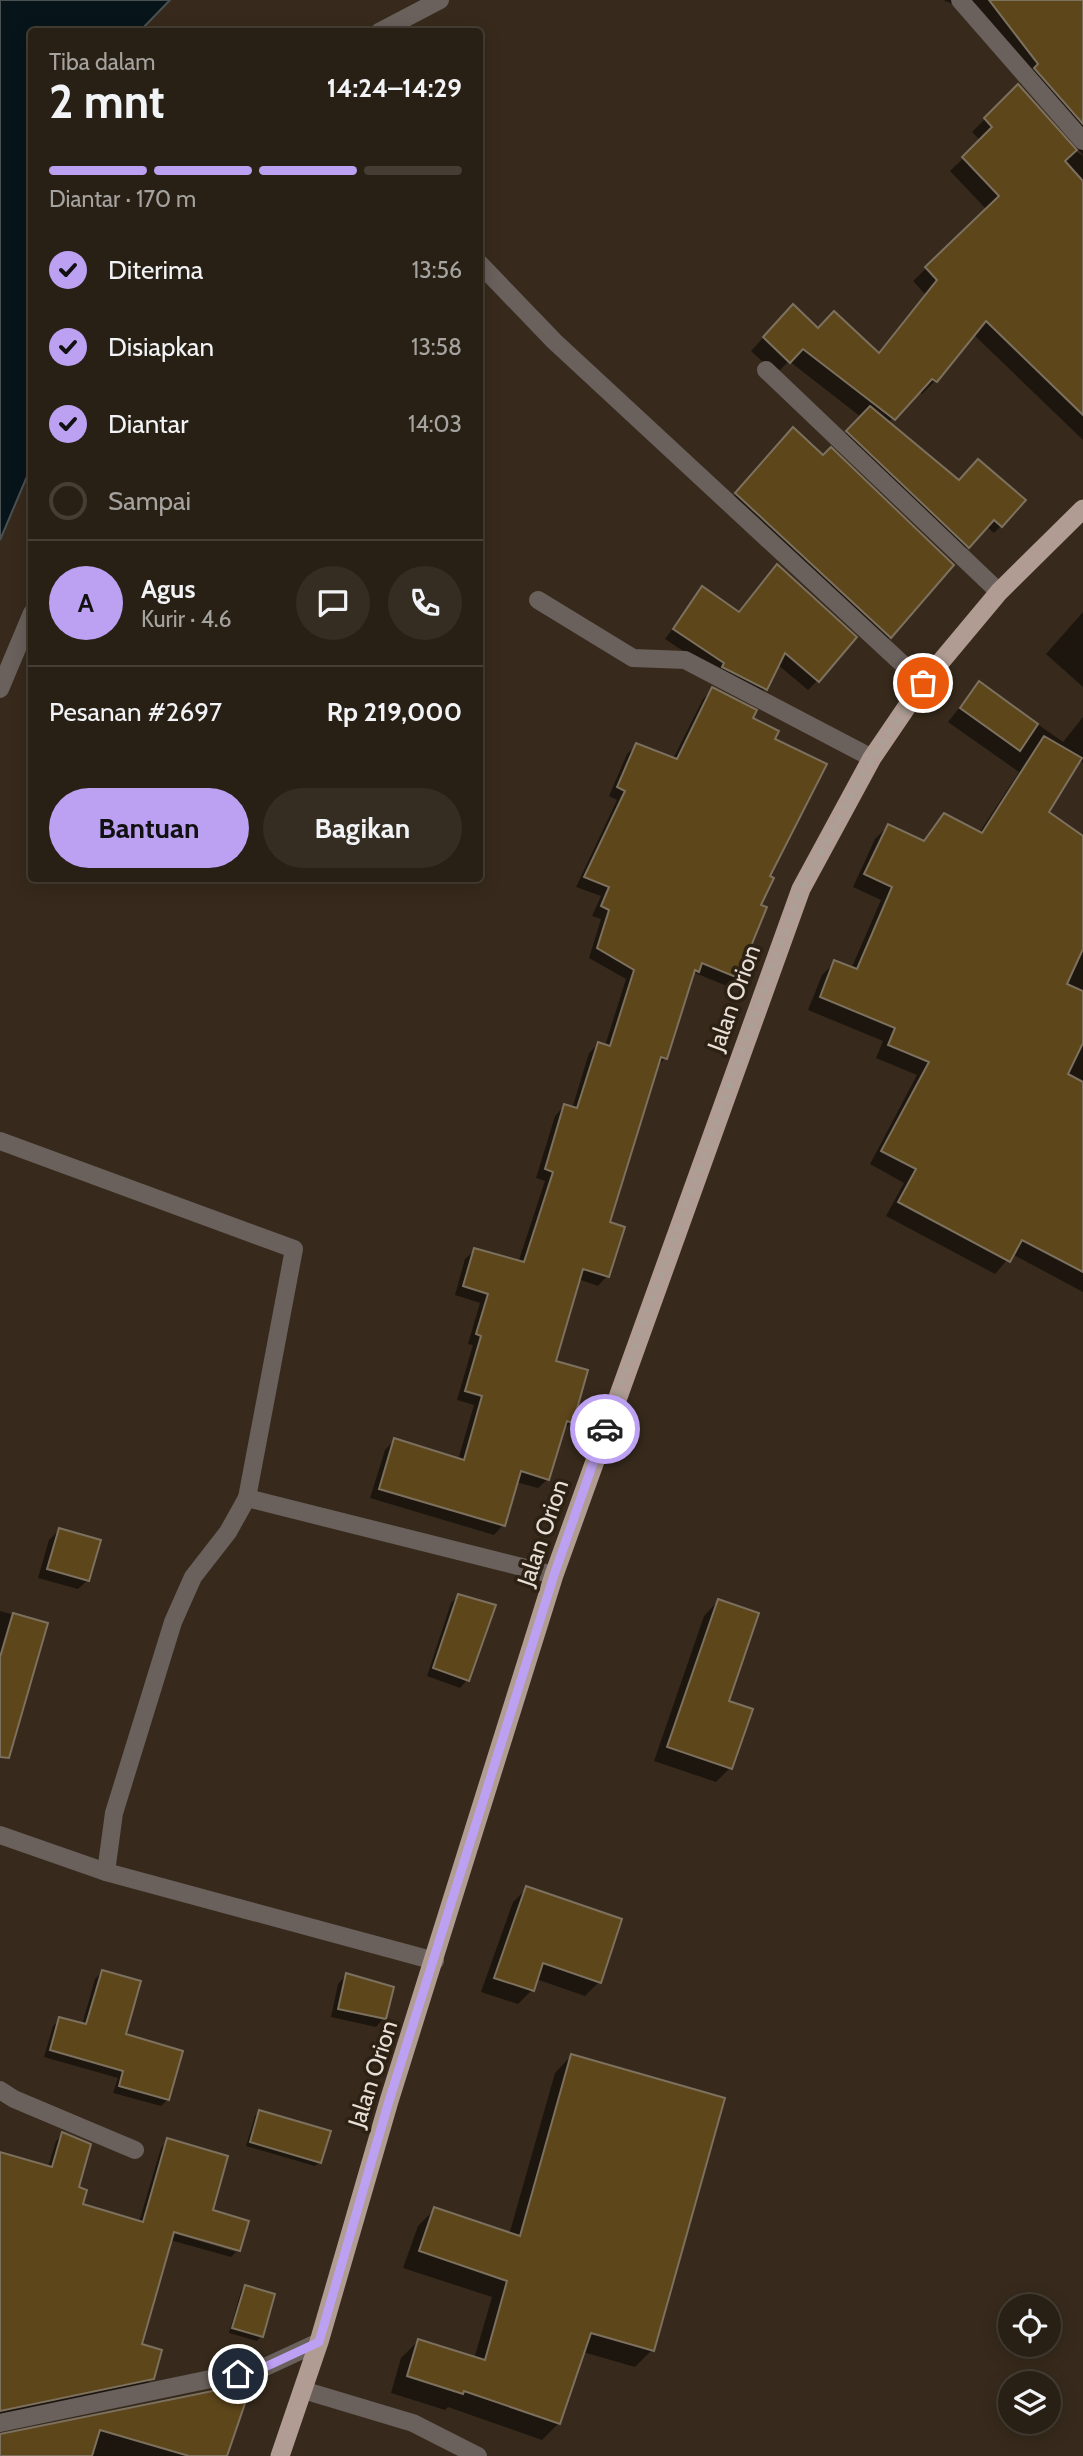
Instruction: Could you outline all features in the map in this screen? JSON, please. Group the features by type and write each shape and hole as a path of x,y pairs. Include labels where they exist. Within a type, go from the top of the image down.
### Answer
{"highway":[{"name":"Jalan Orion","path":"279,2456 319,2342 389,2101 554,1575 801,889 872,758 923,683 999,593 1083,509"}],"street":[{"path":"387,28 440,0"},
{"path":"960,0 1083,141"},
{"path":"483,267 554,341 923,683"},
{"path":"766,370 999,593"},
{"path":"538,600 634,658 685,660 872,758"},
{"path":"0,689 28,622"},
{"path":"0,1141 294,1249 247,1498 228,1532 193,1577 173,1622 114,1813 106,1872"},
{"path":"247,1498 554,1575"},
{"path":"0,1835 106,1872 435,1961"},
{"path":"0,2090 14,2099 135,2150"},
{"path":"0,2423 263,2368 319,2342"},
{"path":"303,2390 413,2423 478,2456"}],"shaded area":[{"path":"0,0 170,0 143,28 28,28 28,474 0,540"}],"building":[{"path":"989,0 1083,0 1083,124 1034,68 1038,64"},
{"path":"1018,84 1077,150 1065,161 1083,181 1083,415 986,321 937,382 932,379 895,420 803,349 790,363 763,337 793,304 818,328 834,311 879,353 937,280 925,267 999,196 962,157 992,127 984,118"},
{"path":"870,406 959,480 978,459 1026,500 1002,527 994,520 969,548 846,431"},
{"path":"793,427 823,455 831,447 954,565 891,638 735,493"},
{"path":"777,564 857,637 819,682 785,653 767,690 722,667 724,663 673,629 702,586 739,612"},
{"path":"979,681 1038,724 1020,751 960,708"},
{"path":"712,687 757,710 753,718 779,731 775,739 827,764 770,876 774,878 761,905 767,907 738,978 702,963 699,972 695,970 667,1059 661,1057 610,1222 625,1227 609,1277 583,1269 556,1361 588,1370 573,1423 567,1421 549,1480 521,1471 505,1526 379,1489 394,1438 464,1460 482,1396 465,1391 481,1336 476,1334 488,1294 463,1286 474,1248 524,1262 553,1172 545,1169 564,1104 577,1108 598,1042 610,1046 634,970 597,948 609,910 601,906 609,887 584,877 625,791 617,787 636,743 677,759"},
{"path":"1044,736 1082,758 1049,812 1083,836 1083,949 1067,984 1083,991 1083,1043 1068,1074 1083,1082 1083,1272 1022,1240 1010,1262 898,1202 916,1169 881,1151 929,1062 888,1045 895,1028 820,997 834,960 857,969 892,887 864,874 888,824 924,841 944,813 982,833"},
{"path":"59,1528 101,1540 89,1581 47,1569"},
{"path":"458,1594 496,1605 469,1681 433,1668"},
{"path":"718,1599 759,1613 729,1701 753,1709 732,1769 667,1747"},
{"path":"13,1613 48,1623 9,1758 0,1757 0,1657"},
{"path":"526,1886 622,1919 601,1983 543,1963 534,1991 494,1978"},
{"path":"102,1970 141,1981 126,2034 183,2051 169,2100 119,2086 123,2071 50,2050 59,2017 86,2024"},
{"path":"346,1973 394,1987 386,2019 338,2009"},
{"path":"571,2054 725,2098 654,2351 591,2333 560,2424 464,2391 463,2394 407,2376 418,2339 485,2360 507,2281 419,2251 434,2207 520,2236"},
{"path":"259,2110 331,2131 321,2163 250,2142"},
{"path":"62,2132 91,2144 79,2187 87,2190 83,2204 143,2222 167,2138 228,2156 213,2210 249,2221 240,2251 174,2232 142,2344 162,2350 154,2379 0,2411 0,2152 52,2167"},
{"path":"245,2285 275,2294 263,2337 232,2328"},
{"path":"252,2383 227,2456 189,2456 100,2430 92,2456 0,2456 0,2434"}],"way so far":[{"path":"605,1429 801,889 872,758 923,683"}],"route":[{"path":"238,2374 263,2368 319,2342 334,2281 389,2101 554,1575 605,1429"}]}
